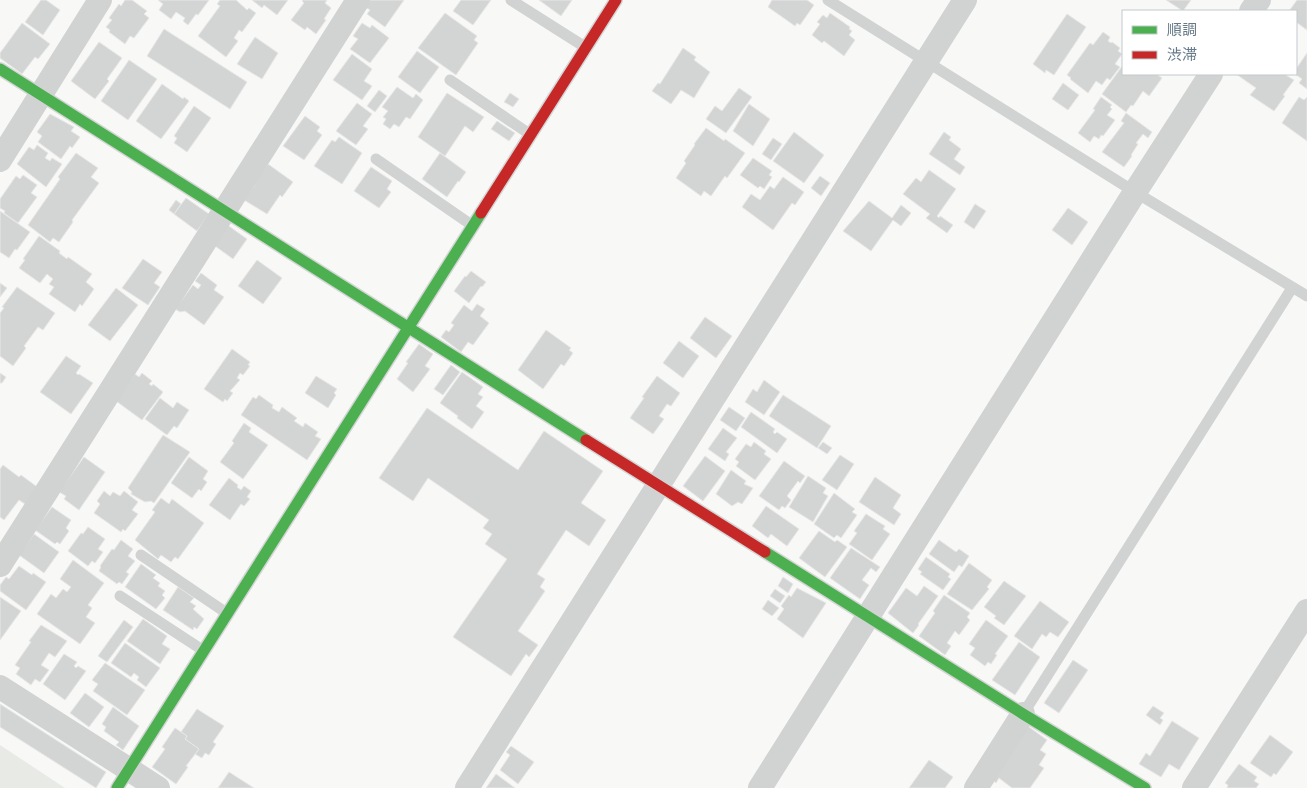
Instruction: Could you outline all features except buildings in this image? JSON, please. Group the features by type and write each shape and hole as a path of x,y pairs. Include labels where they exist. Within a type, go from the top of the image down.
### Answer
{"street":[{"path":"0,160 100,0"},
{"path":"0,564 358,0"},
{"path":"123,779 616,0"},
{"path":"467,788 965,0"},
{"path":"0,69 409,329 1023,714 1145,788"},
{"path":"760,788 1210,75"},
{"path":"1194,788 1307,611"},
{"path":"0,687 123,779 158,788"},
{"path":"976,788 1023,714"}],"lane":[{"path":"511,0 586,48"},
{"path":"828,0 1135,192 1307,296"},
{"path":"450,80 531,135"},
{"path":"376,159 474,226"},
{"path":"1023,714 1292,288"},
{"path":"141,555 228,614"},
{"path":"120,596 204,651"}],"shaded area":[{"path":"0,745 65,788 0,788"}],"traffic: fast":[{"path":"0,69 586,440"},
{"path":"117,788 481,213"},
{"path":"765,552 1023,714 1145,788"}],"traffic: jam":[{"path":"481,213 616,0"},
{"path":"586,440 765,552"}]}
